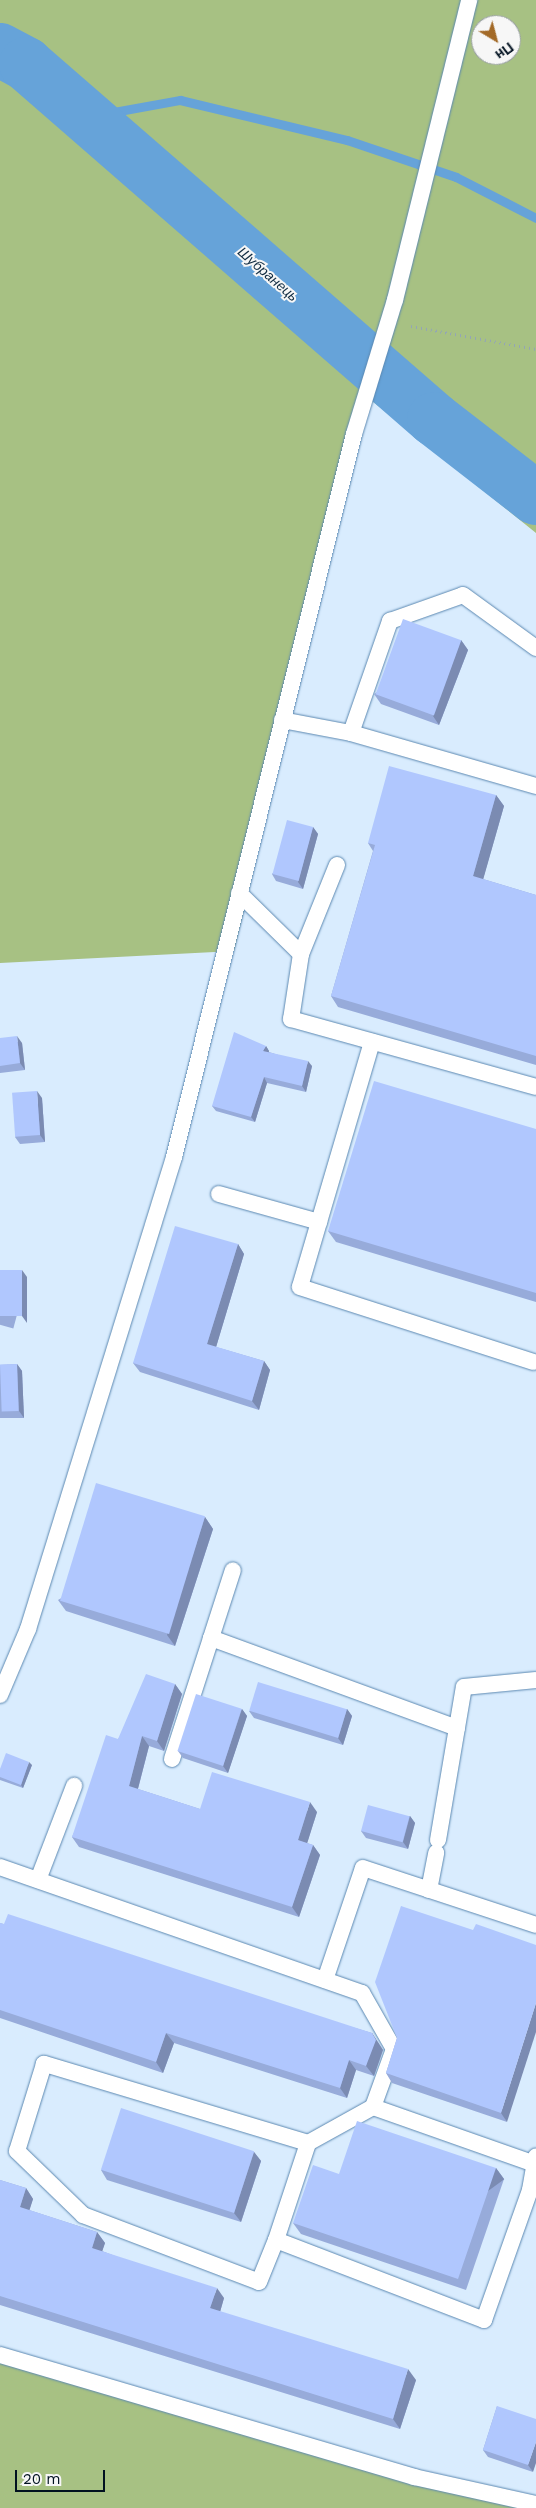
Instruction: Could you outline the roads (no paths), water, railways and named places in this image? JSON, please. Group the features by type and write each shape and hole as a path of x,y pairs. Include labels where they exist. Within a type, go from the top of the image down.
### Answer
{"lane":[{"path":"0,1695 28,1629 174,1158 354,434 395,300 469,0"},
{"path":"351,733 390,621 463,595 536,648"},
{"path":"282,720 351,733 536,786"},
{"path":"337,865 301,954 291,1019 536,1087"},
{"path":"239,893 301,954"},
{"path":"372,1042 300,1287 533,1362"},
{"path":"219,1194 319,1222"},
{"path":"172,1759 233,1570"},
{"path":"211,1638 457,1728"},
{"path":"429,1890 464,1687 536,1680"},
{"path":"38,1880 74,1786"},
{"path":"0,1867 362,1993 394,2049 373,2107 308,2143 276,2240 259,2282 83,2216 17,2151 44,2064 308,2143"},
{"path":"325,1980 364,1868 536,1926"},
{"path":"276,2240 484,2320 535,2160 373,2107"},
{"path":"0,2355 414,2477 536,2504"}],"waterway":[{"name":"Шубранець","path":"0,50 26,64 434,419 536,498"},
{"path":"86,117 180,100 347,140 456,177 536,218"}]}
